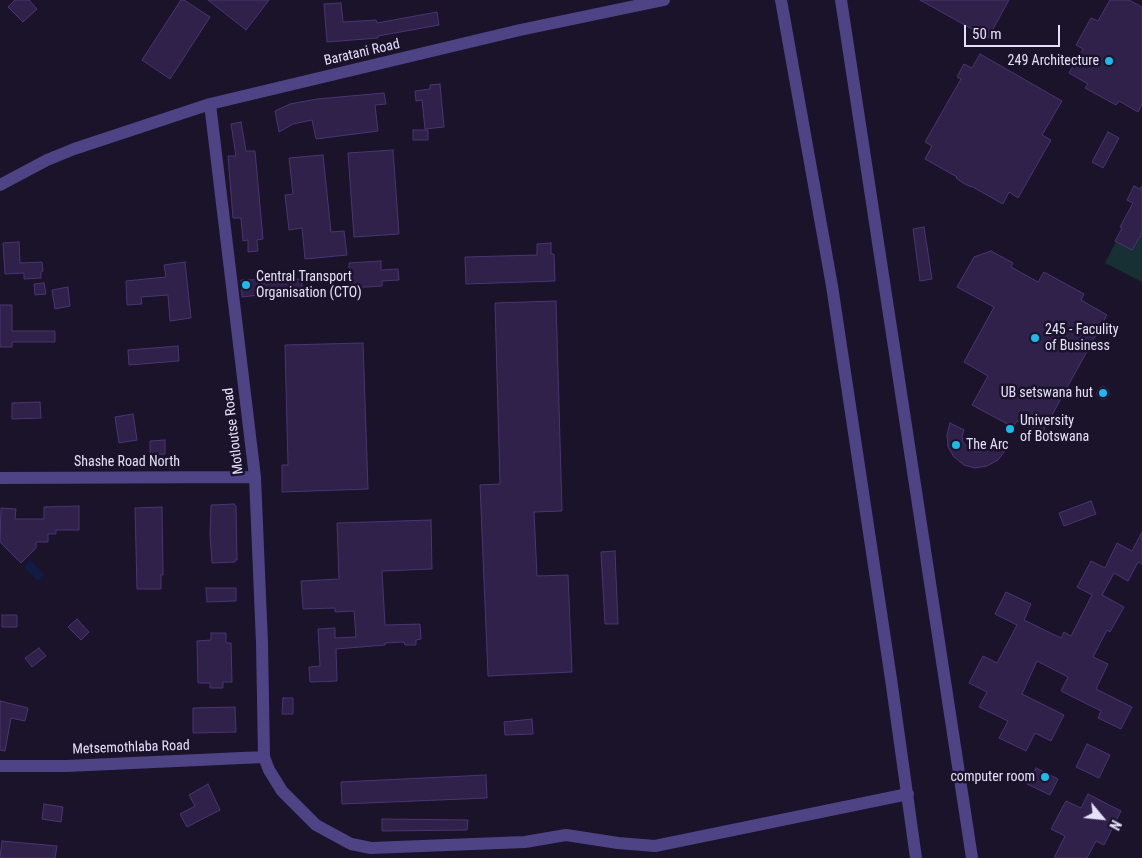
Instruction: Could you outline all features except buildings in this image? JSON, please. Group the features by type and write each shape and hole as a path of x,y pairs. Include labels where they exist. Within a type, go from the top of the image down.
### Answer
{"street":[{"name":"Baratani Road","path":"0,185 47,160 74,149 210,104 520,30 664,0"},
{"path":"781,0 832,286 916,858"},
{"path":"841,0 972,858"},
{"name":"Motloutse Road","path":"210,104 255,477 262,642 264,757"},
{"name":"Shashe Road North","path":"0,478 255,477"},
{"path":"264,757 269,770 282,791 316,825 351,844 371,848 525,842 566,835 618,843 655,846 908,794"},
{"name":"Metsemothlaba Road","path":"0,766 67,766 264,757"}],"green space":[{"path":"1142,191 1142,282 1105,263"}],"water":[{"path":"30,560 44,574 38,581 24,567"}],"place":[{"name":"249 Architecture","path":"1109,61"},
{"name":"Central Transport Organisation (CTO)","path":"246,285"},
{"name":"245 - Faculity of Business","path":"1035,338"},
{"name":"UB setswana hut","path":"1103,393"},
{"name":"University of Botswana","path":"1010,429"},
{"name":"The Arc","path":"956,445"},
{"name":"computer room","path":"1045,777"}]}
